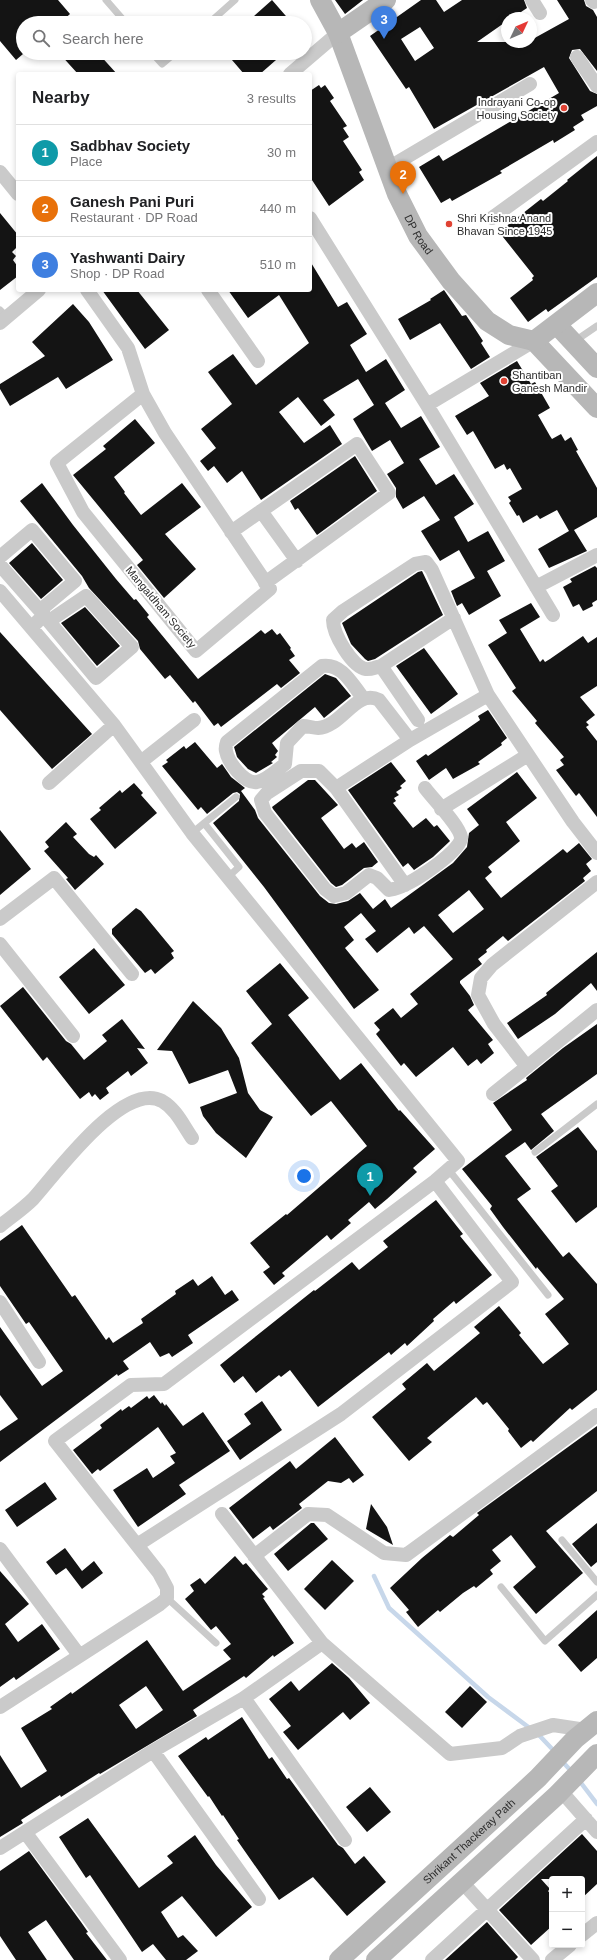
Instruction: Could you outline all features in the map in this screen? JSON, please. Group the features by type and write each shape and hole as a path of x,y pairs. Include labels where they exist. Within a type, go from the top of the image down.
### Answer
{"street":[{"name":"DP Road","path":"320,0 338,33 397,194 418,236 450,281 487,321 509,335 534,341"},
{"path":"312,55 338,33 386,0"},
{"path":"532,0 540,13"},
{"path":"577,57 597,86"},
{"path":"292,72 306,60"},
{"path":"388,168 530,84"},
{"path":"492,218 597,142"},
{"path":"0,172 16,192"},
{"path":"312,221 427,405 552,615"},
{"path":"2,317 36,292"},
{"path":"88,292 128,348 143,394 165,433 231,532 265,583 389,493 357,444 231,532"},
{"path":"209,292 258,361"},
{"path":"427,405 534,341 557,325 597,293"},
{"path":"557,325 597,368"},
{"path":"534,341 597,408"},
{"name":"Mangaldham Society","path":"143,394 57,463 83,512 196,651 270,590 265,583"},
{"path":"261,511 296,561"},
{"path":"0,557 32,530 75,581 44,608 40,619"},
{"path":"536,587 597,556"},
{"path":"454,618 381,666 367,670 358,667 337,639 333,627 333,620 343,611 415,564 426,562 432,570 454,618 488,695 573,822 597,853"},
{"path":"0,565 192,832 458,1161 435,1181 164,1384 131,1385 55,1441 158,1573 167,1588 167,1598 0,1707"},
{"path":"0,591 40,619 96,678 132,647 86,596 52,619 40,619"},
{"path":"363,698 340,669 330,665 322,666 227,742 225,749 229,759 245,779 256,782 265,779 286,764 287,743 303,726 319,728 337,721 363,698 372,696 379,700 410,740"},
{"path":"381,666 418,720"},
{"path":"336,788 410,740 488,695"},
{"path":"142,761 194,720"},
{"path":"49,783 114,725"},
{"path":"441,809 528,755"},
{"path":"405,885 336,788 320,771 301,770 267,793 261,800 266,813 325,889 334,896 346,893 369,875 377,878 389,890 405,885 450,854 462,842 461,836 451,818 441,809 425,788"},
{"path":"0,919 54,878 132,974"},
{"path":"527,1067 494,1024 478,995 481,978 492,965 597,882"},
{"path":"0,944 74,1036"},
{"path":"492,1094 597,1010"},
{"path":"0,1226 32,1199 54,1172 104,1120 128,1103 149,1099 161,1100 174,1110 192,1138"},
{"path":"137,1545 341,1414 512,1282 435,1181"},
{"path":"0,1302 39,1362"},
{"path":"254,1556 308,1514 328,1515 384,1553 406,1555 597,1415"},
{"path":"222,1514 322,1643 450,1754 502,1748 520,1736 553,1725 586,1730"},
{"path":"0,1550 79,1656"},
{"path":"0,1848 153,1751 244,1698 322,1643"},
{"path":"244,1698 345,1840"},
{"name":"Shrikant Thackeray Path","path":"338,1960 538,1778 586,1730"},
{"path":"153,1751 259,1900"},
{"path":"376,1960 565,1787 595,1756"},
{"path":"565,1787 586,1819 597,1832"},
{"path":"432,1960 586,1819"},
{"path":"25,1832 120,1960"},
{"path":"462,1882 533,1960"},
{"path":"585,1933 597,1923"},
{"path":"552,1960 566,1948"}],"lane":[{"path":"106,0 120,16"},
{"path":"217,16 235,0"},
{"path":"158,60 162,64 167,60"},
{"path":"573,342 597,326"},
{"path":"192,832 204,824 236,797"},
{"path":"204,824 239,867 228,876"},
{"path":"535,1152 597,1104"},
{"path":"448,1169 548,1296"},
{"path":"562,1540 597,1582"},
{"path":"501,1587 545,1641 597,1595"},
{"path":"167,1598 216,1643"}],"building":[{"path":"0,0 58,0 70,14 68,16 16,16 16,60 0,41"},
{"path":"272,0 286,16 254,16"},
{"path":"335,0 363,0 345,14"},
{"path":"421,0 436,0 444,12 462,0 524,0 527,8 521,12 501,12 501,25 477,42 501,42 501,48 537,48 537,37 569,19 557,0 584,0 586,6 593,10 597,17 597,71 580,49 572,50 569,58 590,91 597,94 597,106 581,115 584,120 573,127 575,130 554,143 553,140 500,171 502,173 452,201 450,198 441,203 419,167 439,155 443,161 559,93 544,67 434,129 409,87 406,89 370,36","holes":["420,27 434,48 415,61 401,39"]},
{"path":"65,60 104,60 115,72 76,72"},
{"path":"232,60 276,60 262,72 242,72"},
{"path":"319,85 321,88 325,85 334,98 330,101 347,126 343,128 349,137 343,141 362,170 359,172 364,180 329,206 312,180 312,90"},
{"path":"597,156 597,277 548,312 546,309 528,322 510,298 533,280 532,278 534,276 499,232 541,199 543,201"},
{"path":"0,213 16,233 16,248 12,252 16,256 13,260 16,264 16,278 0,290"},
{"path":"312,264 338,307 347,302 367,334 350,345 366,372 386,359 405,390 385,403 401,428 421,416 440,447 419,459 436,485 454,474 474,504 454,517 468,542 488,531 505,561 487,571 501,596 469,615 462,603 457,606 451,591 475,578 459,550 440,561 421,531 440,520 424,496 403,509 396,497 396,488 387,474 404,463 390,440 372,451 353,419 374,405 358,379 323,400 335,415 321,426 298,397 279,412 304,443 330,425 342,444 261,500 242,471 227,483 214,466 208,471 200,461 216,448 201,429 232,404 208,372 233,354 256,385 309,343 279,295 248,318 229,292 312,292"},
{"path":"444,290 462,316 466,315 483,341 481,343 490,357 471,369 440,323 410,340 398,319 431,300 430,299"},
{"path":"103,292 139,292 169,330 145,349"},
{"path":"73,304 89,322 113,360 66,389 58,377 10,406 0,389 0,384 45,356 32,342"},
{"path":"517,361 531,384 535,382 550,408 538,415 550,436 552,439 561,434 565,441 571,437 578,450 576,451 597,488 597,517 574,530 587,551 549,568 538,549 569,531 557,510 540,519 537,515 523,523 519,515 517,516 509,503 511,501 508,497 522,489 510,468 507,470 504,464 495,469 473,431 467,435 455,416 489,396 480,383"},
{"path":"135,419 155,443 114,477 125,492 124,493 141,515 182,483 201,507 165,534 196,569 164,598 137,565 143,560 73,475 106,449 103,446"},
{"path":"355,456 377,491 317,535 298,508 295,510 290,501"},
{"path":"42,483 73,525 116,579 134,600 136,599 149,615 147,617 198,679 261,630 265,634 272,629 277,635 280,633 291,648 290,649 295,656 289,660 300,673 281,688 277,684 221,727 218,723 214,726 195,701 193,703 170,675 165,679 140,649 138,641 89,588 82,576 20,501"},
{"path":"32,543 63,580 41,599 9,563"},
{"path":"595,566 597,568 597,600 592,603 593,606 583,611 579,604 573,607 563,587 572,582 570,579"},
{"path":"422,571 443,615 375,659 368,661 351,644 342,623 418,572"},
{"path":"531,603 540,617 520,629 540,662 543,659 545,662 550,659 583,636 588,643 597,637 597,686 580,697 595,715 586,722 589,725 586,727 597,741 597,817 579,793 576,796 556,770 564,765 560,760 564,757 535,723 537,721 512,691 516,688 488,645 507,633 499,620"},
{"path":"85,607 120,646 97,666 61,623"},
{"path":"0,632 92,734 52,769 0,710"},
{"path":"424,648 458,694 431,714 396,666"},
{"path":"325,674 336,678 351,696 324,718 315,707 272,743 278,751 275,755 277,757 271,762 273,763 256,773 248,769 237,757 234,747"},
{"path":"488,710 507,738 501,743 502,745 478,762 480,764 453,779 446,768 429,780 416,761 426,754 428,756 480,720 478,716"},
{"path":"195,742 217,768 222,764 231,777 245,788 241,791 255,810 258,818 320,896 329,903 336,904 348,901 360,893 373,909 385,899 391,908 453,863 467,847 469,833 479,825 467,809 517,772 537,798 506,822 520,841 488,867 492,872 485,878 501,898 563,849 567,853 579,843 592,859 586,864 591,871 583,878 585,881 508,941 503,936 486,950 487,952 478,959 482,964 460,981 474,1005 468,1010 493,1040 488,1044 494,1053 481,1064 477,1059 468,1066 453,1047 416,1077 404,1063 401,1066 376,1034 380,1030 374,1023 393,1008 401,1018 418,1004 410,994 453,959 424,926 414,934 409,927 377,953 365,939 376,931 361,913 344,927 354,940 345,948 379,990 354,1009 264,887 213,823 239,801 240,794 237,792 233,793 207,814 201,807 198,810 162,766 168,762 166,760 184,746 186,749","holes":["469,890 484,909 453,933 438,915"]},
{"path":"391,762 406,781 400,786 402,788 396,792 399,795 394,798 396,801 393,803 413,828 426,818 434,827 437,825 450,841 433,857 414,870 408,863 403,867 348,790"},
{"path":"308,780 315,780 338,805 321,818 344,849 352,843 356,848 364,842 378,862 372,867 364,868 342,885 336,887 331,883 272,807"},
{"path":"134,783 143,793 141,795 157,813 115,849 90,819 101,810 99,808 120,790 122,793"},
{"path":"66,822 77,834 73,837 89,854 94,857 96,855 104,864 75,890 66,879 68,878 44,851 49,847 45,842"},
{"path":"0,830 31,869 0,895"},
{"path":"136,908 141,911 174,951 171,953 174,958 155,974 151,969 145,973 112,934 112,929"},
{"path":"94,948 125,985 89,1014 59,977"},
{"path":"597,952 597,991 591,983 555,1014 518,1039 507,1023 547,995 546,993"},
{"path":"280,963 309,998 288,1015 340,1080 361,1063 399,1111 400,1110 435,1149 413,1168 417,1172 387,1199 375,1209 369,1202 348,1220 351,1223 331,1240 327,1235 282,1273 285,1276 274,1285 263,1272 270,1267 250,1243 286,1214 287,1215 367,1146 331,1101 311,1116 251,1043 272,1024 246,991"},
{"path":"23,987 66,1041 71,1044 84,1060 107,1041 102,1035 122,1019 145,1049 137,1048 148,1063 131,1076 128,1071 106,1088 109,1093 100,1100 95,1094 92,1097 89,1092 80,1099 47,1057 43,1061 0,1006"},
{"path":"193,1001 221,1028 239,1058 248,1093 260,1110 273,1117 246,1158 216,1133 203,1116 200,1107 237,1093 228,1070 189,1084 172,1051 157,1050"},
{"path":"597,1024 597,1074 541,1114 554,1131 531,1150 525,1142 505,1156 531,1189 517,1199 563,1257 569,1252 597,1284 597,1390 572,1410 570,1408 533,1442 531,1440 521,1448 508,1431 509,1429 487,1402 483,1405 476,1397 427,1438 432,1442 409,1461 372,1417 406,1389 402,1384 427,1363 434,1371 480,1333 474,1327 499,1306 521,1333 519,1335 543,1364 569,1344 545,1314 564,1299 537,1267 536,1269 503,1227 490,1209 492,1206 462,1169 512,1130 493,1103 527,1080 526,1078 563,1048"},
{"path":"578,1127 597,1151 597,1207 576,1223 551,1191 558,1186 536,1157"},
{"path":"436,1200 463,1234 460,1236 492,1275 456,1304 454,1301 433,1319 434,1321 407,1346 405,1343 391,1355 389,1352 318,1407 290,1370 281,1377 279,1375 256,1393 243,1376 234,1383 220,1365 314,1290 315,1291 352,1262 359,1270 388,1247 383,1241"},
{"path":"22,1225 72,1297 75,1295 106,1340 109,1337 113,1343 143,1323 141,1319 176,1294 175,1291 193,1279 198,1286 212,1276 225,1295 232,1290 239,1300 188,1335 193,1343 172,1357 169,1353 160,1357 150,1342 123,1361 129,1369 118,1376 117,1374 0,1462 0,1431 18,1419 0,1395 0,1327 42,1386 63,1371 29,1322 26,1324 0,1286 0,1241"},
{"path":"154,1395 161,1404 162,1402 165,1406 166,1404 183,1426 203,1412 230,1451 179,1485 186,1494 138,1527 113,1490 147,1468 153,1478 175,1463 170,1456 176,1453 158,1427 100,1471 98,1469 92,1474 73,1450 102,1428 100,1425 121,1409 122,1411 129,1406 131,1408 147,1396 149,1399"},
{"path":"262,1401 282,1430 240,1460 227,1441 251,1424 244,1414"},
{"path":"597,1426 597,1491 546,1531 583,1573 536,1614 513,1587 536,1567 511,1535 492,1550 501,1561 490,1570 493,1574 476,1588 474,1586 463,1593 440,1612 438,1610 418,1627 406,1612 409,1610 390,1588 422,1558 450,1535 453,1537 479,1515 477,1513"},
{"path":"335,1437 364,1475 353,1483 349,1478 341,1483 328,1481 299,1504 302,1508 273,1530 270,1526 253,1539 229,1508 290,1461 296,1469"},
{"path":"45,1482 57,1499 17,1527 5,1510"},
{"path":"371,1504 387,1527 393,1545 366,1529"},
{"path":"311,1523 314,1523 328,1539 288,1571 274,1554"},
{"path":"597,1523 597,1562 591,1567 572,1544"},
{"path":"65,1548 82,1571 94,1561 103,1573 82,1589 66,1568 56,1575 46,1562"},
{"path":"235,1556 243,1565 246,1563 268,1589 262,1594 265,1597 263,1598 294,1643 274,1657 273,1655 246,1678 244,1676 193,1710 197,1716 61,1797 60,1795 21,1820 23,1823 0,1837 0,1755 21,1788 47,1771 21,1728 52,1709 50,1707 71,1692 72,1694 147,1640 183,1691 231,1659 223,1650 231,1644 216,1626 211,1630 185,1599 194,1591 190,1585 200,1578 205,1584","holes":["146,1686 163,1710 136,1729 119,1705"]},
{"path":"332,1560 354,1581 325,1610 304,1589"},
{"path":"0,1571 29,1604 5,1624 18,1642 42,1624 60,1649 16,1680 14,1677 0,1687"},
{"path":"597,1610 597,1658 581,1672 558,1645"},
{"path":"332,1663 349,1678 370,1703 350,1720 343,1712 298,1750 283,1732 291,1726 269,1699 291,1681 299,1691"},
{"path":"470,1686 487,1702 462,1728 445,1712"},
{"path":"242,1717 269,1759 272,1757 287,1779 289,1778 338,1845 343,1848 355,1864 364,1856 386,1882 347,1916 313,1877 279,1900 237,1840 239,1839 223,1815 222,1816 209,1796 208,1797 178,1756 206,1737 208,1740"},
{"path":"370,1787 391,1812 367,1832 346,1807"},
{"path":"88,1818 139,1888 173,1863 167,1856 195,1835 216,1865 252,1907 216,1937 182,1896 161,1912 178,1938 183,1935 198,1951 186,1960 166,1960 153,1944 142,1952 90,1875 86,1878 59,1837"},
{"path":"582,1834 597,1851 597,1884 585,1895 585,1876 549,1876 549,1879 541,1879 549,1888 549,1929 531,1945 499,1910"},
{"path":"29,1851 88,1932 86,1933 107,1960 74,1960 46,1920 28,1932 47,1960 16,1960 0,1936 0,1871"},
{"path":"487,1922 518,1957 515,1960 445,1960"}],"waterway":[{"path":"374,1576 389,1608 488,1697 531,1729"},
{"path":"537,1733 555,1752"},
{"path":"561,1760 572,1772"},
{"path":"578,1779 597,1804"}],"place":[{"name":"Yashwanti Dairy","path":"384,39"},
{"name":"Indrayani Co-op Housing Society","path":"564,108"},
{"name":"Ganesh Pani Puri","path":"403,194"},
{"name":"Shri Krishna Anand Bhavan Since 1945","path":"449,224"},
{"name":"Shantiban Ganesh Mandir","path":"504,381"},
{"name":"Sadbhav Society","path":"370,1196"}]}
